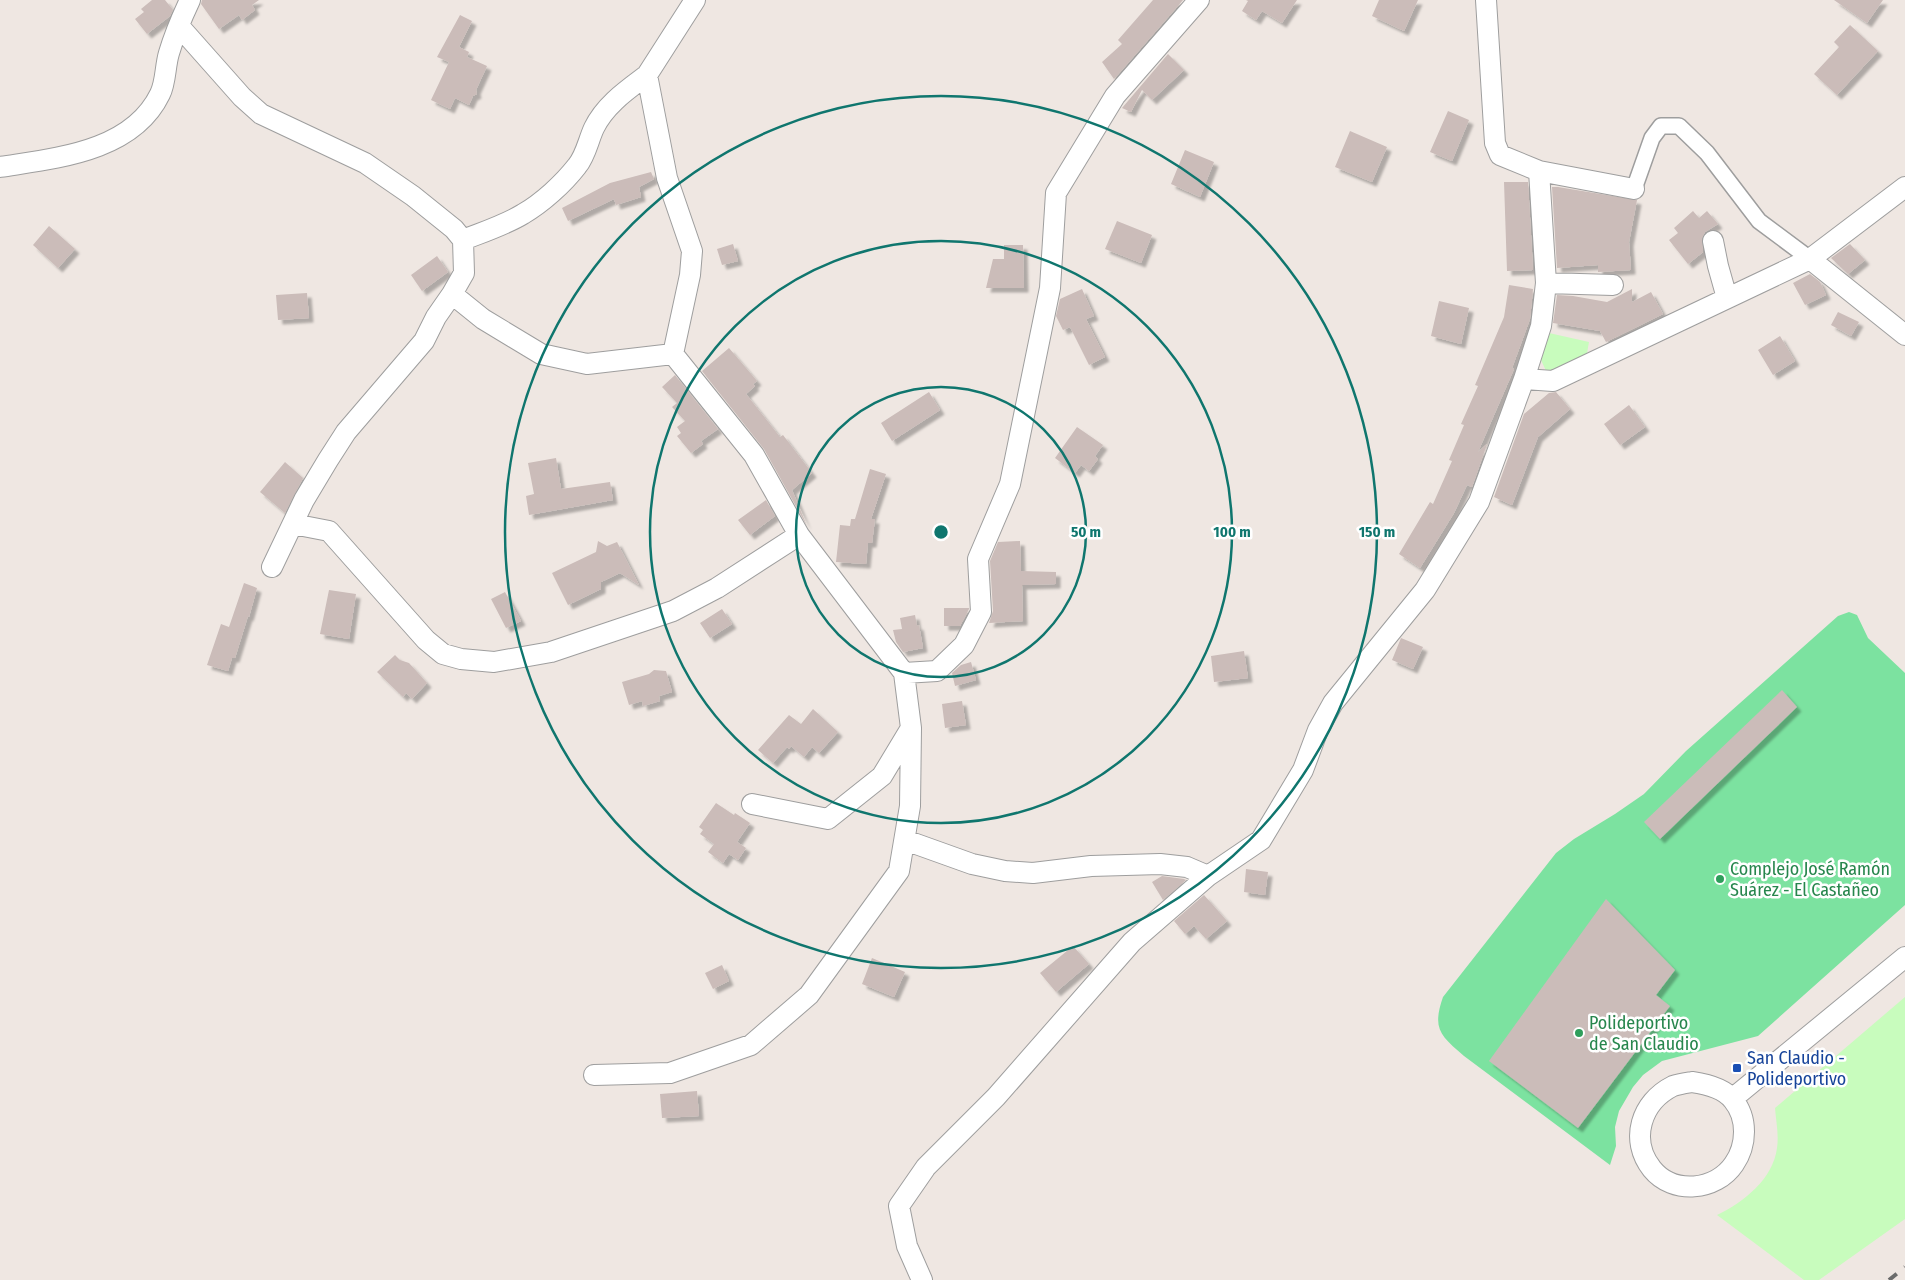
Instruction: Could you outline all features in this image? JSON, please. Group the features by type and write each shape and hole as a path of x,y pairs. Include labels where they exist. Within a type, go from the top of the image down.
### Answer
{"street":[{"path":"0,167 91,149 131,129 149,112 160,93 168,54 190,0"},
{"path":"463,240 522,215 545,198 577,167 586,153 594,128 606,110 622,93 647,75 695,0"},
{"path":"904,673 937,671 964,645 981,612 978,559 1010,484 1050,288 1056,193 1115,96 1199,0"},
{"path":"1486,0 1494,143 1500,155 1540,171 1634,189 1652,138 1661,126 1679,126 1707,153 1759,221 1905,334"},
{"path":"180,26 242,97 261,114 365,163 413,196 454,229 463,240 464,273 452,294 436,317 424,341 346,432 304,500 272,567"},
{"path":"647,75 667,178 692,251 690,274 673,354"},
{"path":"922,1280 907,1246 899,1206 926,1167 996,1097 1132,942 1208,876 1261,840 1303,770 1318,730 1333,703 1425,590 1479,502 1524,379 1541,326 1546,283 1540,171"},
{"path":"1524,379 1553,381 1810,259 1905,187"},
{"path":"1713,241 1727,298"},
{"path":"1546,283 1613,285"},
{"path":"452,294 483,319 541,354 587,364 673,354"},
{"path":"594,1075 670,1073 751,1046 809,995 899,870 910,806 911,728 904,673 799,535 754,455 673,354"},
{"path":"293,524 330,531 426,640 443,654 462,659 494,662 551,652 673,611 717,588 799,535"},
{"path":"752,804 828,819 882,776 911,728"},
{"path":"904,840 972,864 1005,871 1034,873 1091,866 1160,864 1187,867 1208,876"},
{"path":"1732,1098 1905,957"},
{"path":"1692,1082 1716,1088 1732,1098 1744,1123 1742,1149 1734,1165 1722,1176 1694,1188 1670,1183 1658,1176 1644,1156 1640,1142 1640,1125 1660,1094 1675,1085 1692,1082"}],"green space":[{"path":"1549,333 1589,342 1586,359 1547,373 1541,360"},
{"name":"Complejo José Ramón Suárez - El Castañeo","path":"1849,612 1857,615 1868,638 1905,673 1905,905 1758,1036 1662,1061 1643,1075 1633,1087 1619,1111 1615,1127 1616,1146 1610,1165 1464,1056 1444,1037 1438,1024 1443,997 1556,853 1574,839 1644,794 1686,751 1838,616"},
{"path":"1905,997 1905,1219 1819,1280 1804,1280 1717,1215 1747,1196 1770,1170 1778,1143 1775,1108"}],"building":[{"path":"152,0 165,0 173,10 170,16 147,34 135,19 144,12 141,9"},
{"path":"202,0 259,0 252,5 255,10 242,20 239,15 219,29 201,4"},
{"path":"1153,0 1183,0 1114,79 1102,62 1122,44 1118,40"},
{"path":"1246,0 1297,0 1282,23 1262,11 1256,20 1242,11 1248,1"},
{"path":"1379,0 1418,0 1404,31 1372,16"},
{"path":"1834,0 1883,0 1867,23"},
{"path":"460,15 472,21 459,47 469,52 467,57 487,66 476,90 477,94 473,96 469,105 455,98 450,109 431,100 449,62 437,57"},
{"path":"1850,25 1878,51 1837,95 1814,74 1839,47 1834,42"},
{"path":"1168,54 1184,70 1152,100 1142,90 1131,112 1122,108"},
{"path":"1448,111 1469,120 1452,161 1430,152"},
{"path":"1350,131 1387,147 1372,182 1335,167"},
{"path":"1185,150 1214,162 1200,197 1171,184"},
{"path":"651,172 654,179 639,187 641,197 616,205 614,199 568,221 562,208 610,183"},
{"path":"1504,182 1528,182 1533,270 1507,271"},
{"path":"1552,187 1637,200 1629,242 1631,270 1598,272 1598,265 1557,268"},
{"path":"1693,211 1699,218 1707,211 1718,224 1705,232 1702,238 1703,252 1688,264 1669,240 1678,233 1674,228"},
{"path":"1117,221 1152,235 1141,263 1105,249"},
{"path":"49,226 75,249 58,268 33,245"},
{"path":"733,244 738,261 722,265 717,249"},
{"path":"1850,244 1865,260 1848,274 1831,258"},
{"path":"1004,245 1023,245 1024,288 986,288 993,259 1004,259"},
{"path":"437,256 448,272 422,291 411,275"},
{"path":"1810,274 1820,282 1826,295 1805,305 1793,283"},
{"path":"1509,285 1533,289 1530,319 1512,368 1514,369 1478,452 1487,444 1472,487 1467,485 1454,513 1420,568 1399,554 1430,502 1433,504 1452,461 1449,460 1464,425 1461,424 1478,386 1475,385 1504,317"},
{"path":"1082,289 1094,316 1086,319 1105,357 1089,365 1070,327 1063,330 1056,316 1060,299"},
{"path":"1632,289 1632,302 1651,292 1663,314 1606,342 1600,331 1553,323 1557,295 1607,302"},
{"path":"307,293 309,318 278,320 276,295"},
{"path":"1439,301 1469,308 1461,344 1431,336"},
{"path":"1838,312 1859,322 1851,336 1831,325"},
{"path":"1780,336 1795,361 1773,375 1758,350"},
{"path":"729,348 757,381 753,384 755,386 746,394 780,437 783,435 812,473 792,490 807,526 764,449 702,371"},
{"path":"675,375 718,429 701,441 703,444 691,453 677,436 681,433 677,427 685,421 672,407 677,403 662,387"},
{"path":"929,392 940,410 892,441 881,423"},
{"path":"1556,392 1570,409 1538,437 1512,505 1494,497 1524,414 1549,393"},
{"path":"1629,405 1645,427 1620,445 1604,424"},
{"path":"1077,427 1103,445 1095,456 1098,459 1089,471 1081,465 1075,473 1055,458"},
{"path":"556,458 561,489 610,482 613,500 529,515 526,496 534,494 528,463"},
{"path":"285,462 303,478 285,513 260,492"},
{"path":"870,469 886,474 871,519 875,519 872,543 868,543 866,564 836,562 840,525 850,526 851,519 855,519"},
{"path":"766,500 775,516 750,535 738,520"},
{"path":"598,541 607,546 617,542 639,585 620,573 601,582 601,589 568,605 552,573 596,552"},
{"path":"1020,541 1021,571 1056,572 1056,584 1022,585 1023,621 989,623 993,611 990,561 998,542"},
{"path":"244,583 257,588 235,658 232,658 228,671 207,665 221,624 229,627"},
{"path":"329,590 356,594 349,639 320,634"},
{"path":"505,592 521,621 506,628 491,599"},
{"path":"944,608 969,609 960,626 944,626"},
{"path":"722,609 732,624 710,638 700,623"},
{"path":"915,615 917,626 919,625 923,648 903,652 896,642 893,630 902,629 900,618"},
{"path":"1401,638 1423,647 1413,669 1392,660"},
{"path":"1244,651 1248,678 1214,682 1211,656"},
{"path":"395,655 400,660 409,663 427,683 412,699 406,693 403,697 377,672"},
{"path":"971,662 976,680 955,686 952,673 961,665"},
{"path":"654,670 666,671 672,692 659,696 660,701 643,706 642,701 629,705 622,682 649,674"},
{"path":"1782,690 1797,707 1660,839 1644,822"},
{"path":"962,701 966,725 945,728 942,704"},
{"path":"813,709 838,732 819,753 812,747 804,757 791,746 789,749 787,747 773,763 758,750 789,715 801,724"},
{"path":"716,803 750,823 737,842 746,848 738,860 729,854 723,863 708,852 714,844 700,834 703,830 699,827"},
{"path":"1246,869 1268,872 1265,895 1244,892"},
{"path":"1162,876 1186,880 1163,900 1152,882"},
{"path":"1204,895 1227,921 1206,939 1194,926 1185,934 1174,921"},
{"name":"Polideportivo de San Claudio","path":"1606,899 1675,970 1656,995 1670,1006 1578,1128 1489,1061"},
{"path":"1073,946 1089,964 1056,992 1040,973"},
{"path":"872,958 905,972 894,997 862,984"},
{"path":"722,965 729,981 713,989 705,973"},
{"path":"697,1091 699,1116 662,1118 660,1094"}],"railway":[{"path":"1889,1280 1905,1267"}],"place":[{"name":"Complejo José Ramón Suárez - El Castañeo","path":"1720,879"},
{"name":"Polideportivo de San Claudio","path":"1579,1033"},
{"name":"San Claudio - Polideportivo","path":"1737,1068"}]}
